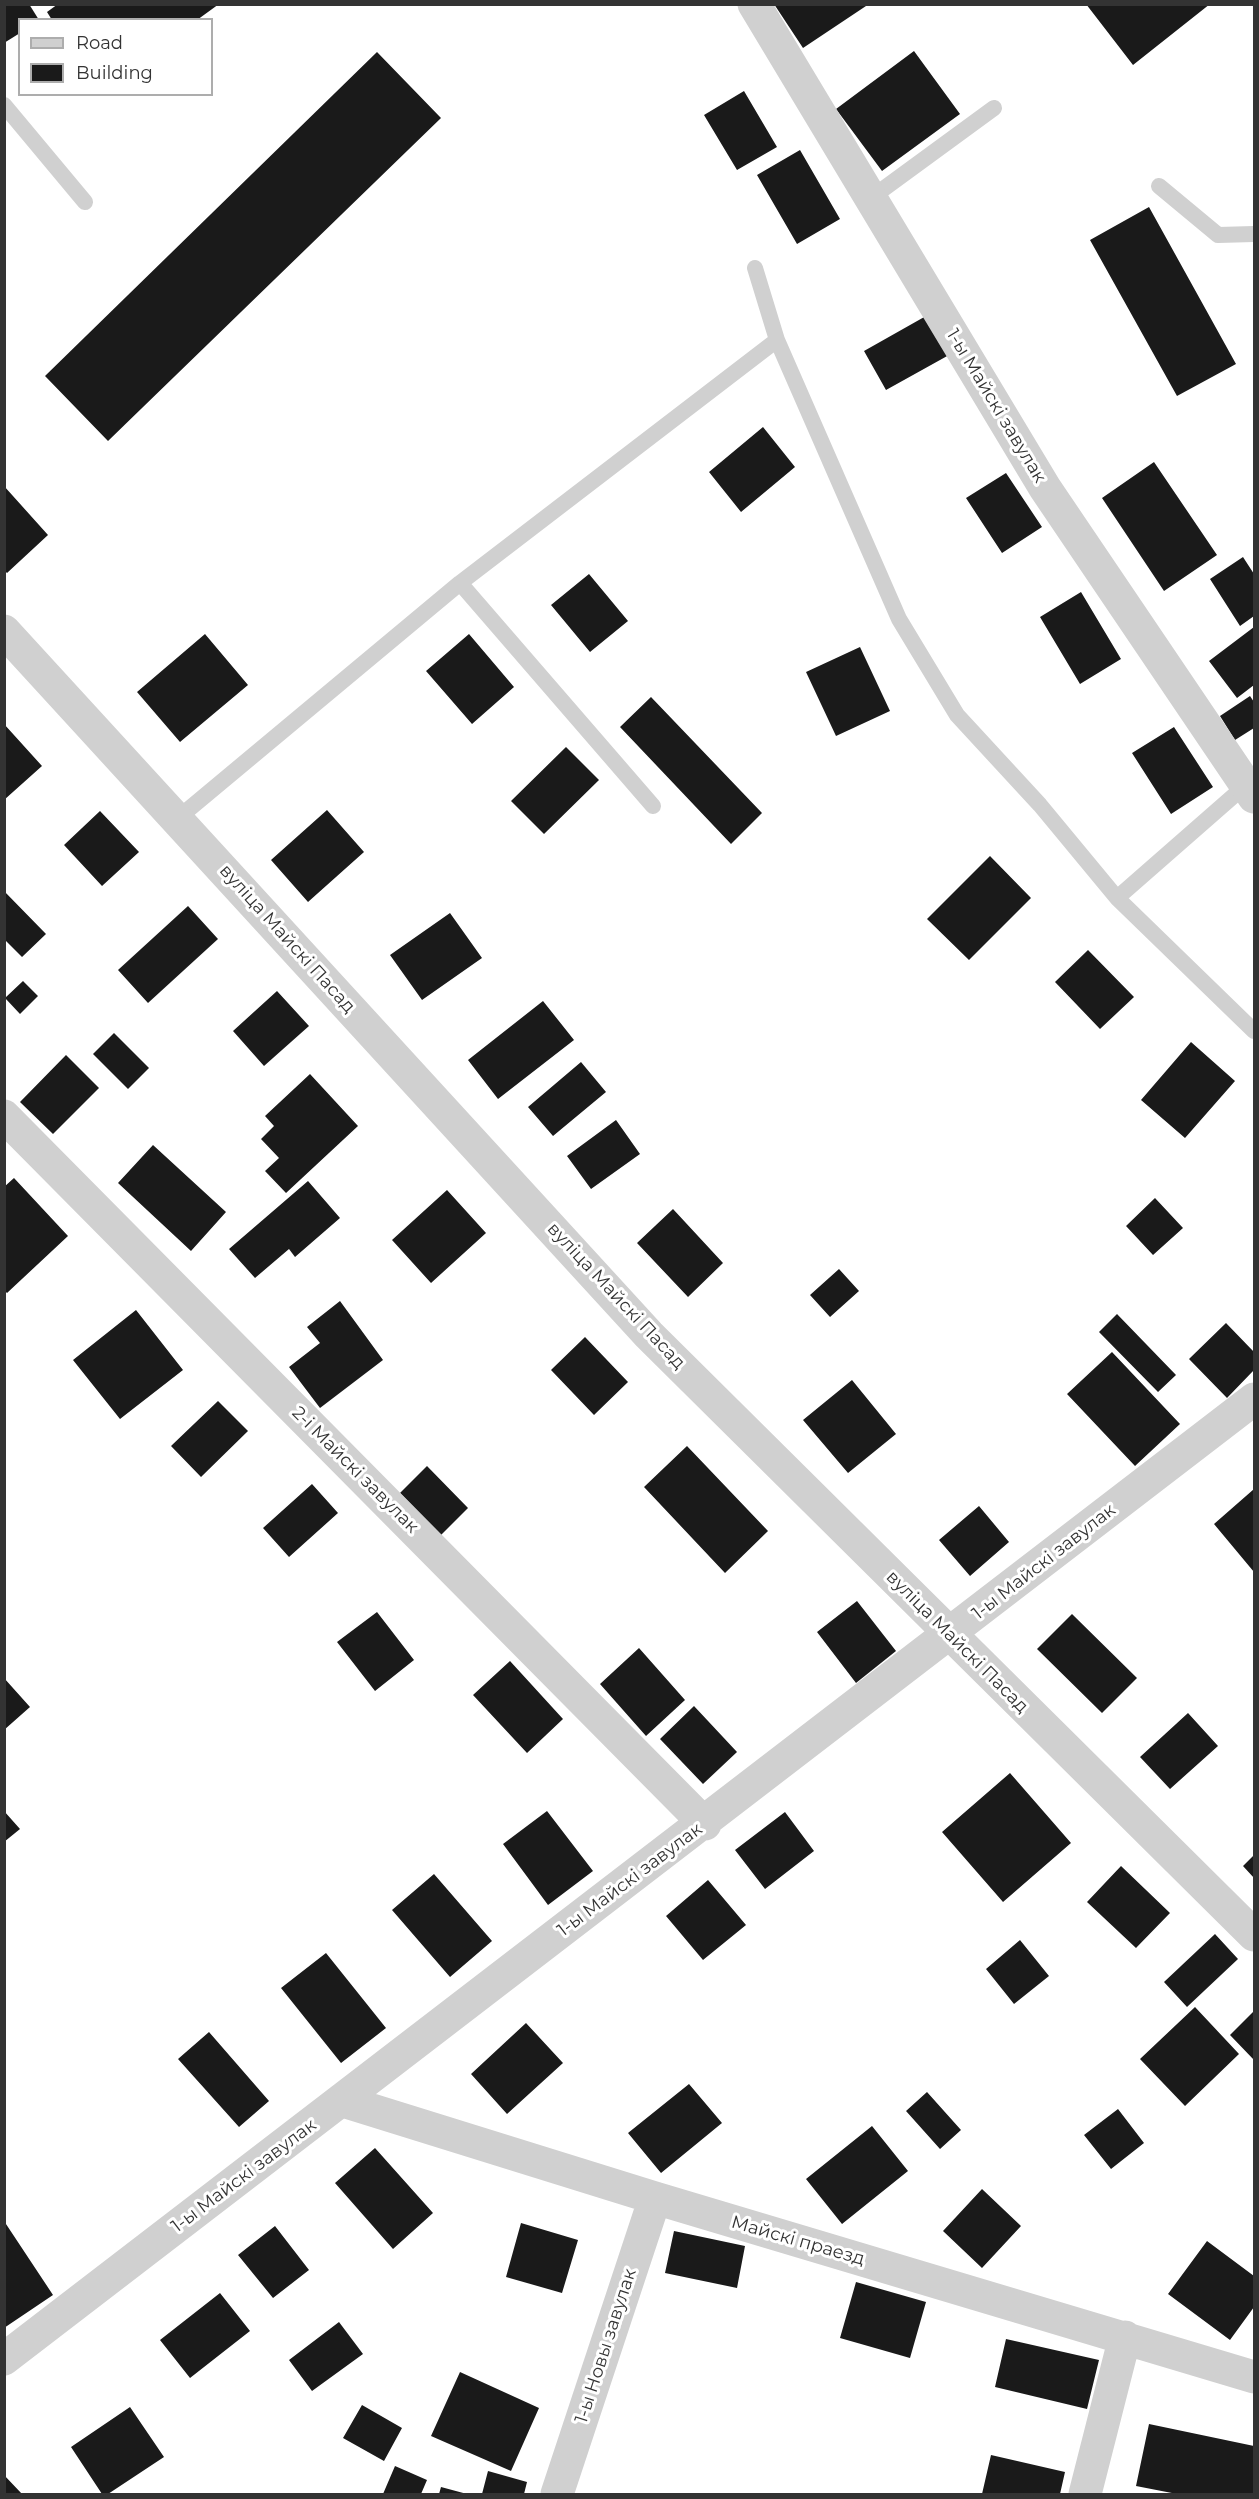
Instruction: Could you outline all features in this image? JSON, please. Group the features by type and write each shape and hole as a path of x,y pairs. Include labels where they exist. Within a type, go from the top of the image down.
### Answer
{"street":[{"name":"1-ы Майскі завулак","path":"754,4 1045,488 1250,791"},
{"name":"вуліца Майскі Пасад","path":"4,631 650,1335 1254,1935"},
{"name":"2-і Майскі завулак","path":"4,1116 705,1824"},
{"name":"1-ы Майскі завулак","path":"4,2360 950,1635 1248,1416"},
{"name":"Майскі праезд","path":"343,2101 655,2198 1254,2377"},
{"name":"1-ы Новы завулак","path":"558,2494 655,2198"},
{"path":"1085,2494 1125,2337"}],"lane":[{"path":"4,105 85,202"},
{"path":"871,198 994,108"},
{"path":"1159,186 1218,235 1254,234"},
{"path":"755,268 777,340 899,619 957,715 1040,806 1117,898 1254,1031"},
{"path":"177,819 460,583 777,340"},
{"path":"460,583 653,806"},
{"path":"1117,898 1250,791"}],"building":[{"path":"4,4 29,4 38,18 18,18 18,34 4,43"},
{"path":"58,4 219,4 200,18 51,18 47,12"},
{"path":"774,4 869,4 803,48"},
{"path":"1086,4 1210,4 1133,65"},
{"path":"914,51 960,114 882,171 836,109"},
{"path":"377,52 441,118 108,441 45,376"},
{"path":"744,91 777,147 737,170 704,115"},
{"path":"800,150 840,219 797,244 757,175"},
{"path":"1149,207 1236,364 1177,396 1090,240"},
{"path":"926,316 949,355 886,390 864,351"},
{"path":"763,427 795,467 741,512 709,472"},
{"path":"1154,462 1217,555 1164,591 1102,498"},
{"path":"1006,473 1042,527 1002,553 966,498"},
{"path":"4,486 48,535 7,573 4,570"},
{"path":"1243,557 1254,574 1254,616 1240,626 1210,579"},
{"path":"589,574 628,621 590,652 551,605"},
{"path":"1081,592 1121,659 1080,684 1040,617"},
{"path":"1254,627 1254,685 1237,698 1209,661"},
{"path":"205,634 248,685 180,742 137,692"},
{"path":"469,634 514,687 472,724 426,671"},
{"path":"860,647 890,711 836,736 806,672"},
{"path":"1250,696 1254,702 1254,728 1235,740 1220,716"},
{"path":"651,697 762,813 731,844 620,727"},
{"path":"4,724 42,766 4,800"},
{"path":"1174,727 1213,787 1171,814 1132,753"},
{"path":"566,747 599,780 544,834 511,801"},
{"path":"327,810 364,852 308,902 271,860"},
{"path":"100,811 139,852 102,886 64,845"},
{"path":"990,856 1031,898 969,960 927,919"},
{"path":"4,891 46,934 22,957 4,939"},
{"path":"188,906 218,939 148,1003 118,970"},
{"path":"450,913 482,958 422,1000 390,955"},
{"path":"1088,950 1134,997 1100,1029 1055,982"},
{"path":"23,981 38,996 20,1014 5,998"},
{"path":"277,991 309,1026 264,1066 233,1031"},
{"path":"543,1001 574,1040 498,1099 468,1060"},
{"path":"114,1033 149,1068 128,1089 93,1054"},
{"path":"1191,1042 1235,1081 1185,1138 1141,1100"},
{"path":"66,1055 99,1088 53,1134 20,1102"},
{"path":"581,1062 606,1092 553,1136 528,1107"},
{"path":"310,1074 358,1126 286,1193 265,1171 279,1158 261,1139 274,1126 265,1116"},
{"path":"616,1120 640,1154 591,1189 567,1156"},
{"path":"153,1145 226,1212 191,1251 118,1183"},
{"path":"14,1178 68,1236 7,1293 4,1290 4,1187"},
{"path":"308,1181 340,1218 295,1257 289,1249 255,1278 229,1249"},
{"path":"447,1190 486,1233 431,1283 392,1240"},
{"path":"1155,1198 1183,1228 1153,1255 1126,1226"},
{"path":"673,1209 723,1263 688,1297 637,1243"},
{"path":"839,1269 859,1291 830,1317 810,1295"},
{"path":"340,1301 383,1360 320,1408 289,1367 320,1343 307,1327"},
{"path":"136,1310 183,1370 120,1419 73,1360"},
{"path":"1117,1314 1176,1375 1158,1392 1099,1332"},
{"path":"1226,1323 1254,1352 1254,1370 1227,1398 1189,1359"},
{"path":"585,1337 628,1382 594,1415 551,1370"},
{"path":"1112,1352 1180,1424 1135,1466 1067,1394"},
{"path":"852,1380 896,1434 848,1473 803,1420"},
{"path":"218,1401 248,1431 201,1477 171,1446"},
{"path":"687,1446 768,1531 725,1573 644,1487"},
{"path":"427,1466 468,1508 441,1535 400,1493"},
{"path":"312,1484 338,1513 289,1557 263,1528"},
{"path":"1254,1489 1254,1572 1214,1524"},
{"path":"979,1506 1009,1542 970,1576 939,1540"},
{"path":"857,1601 896,1651 856,1683 817,1632"},
{"path":"377,1612 414,1660 375,1691 337,1642"},
{"path":"1072,1614 1137,1678 1102,1713 1037,1649"},
{"path":"639,1648 685,1700 646,1736 600,1684"},
{"path":"510,1661 563,1719 527,1753 473,1695"},
{"path":"4,1678 30,1707 4,1730"},
{"path":"694,1706 737,1752 703,1784 660,1739"},
{"path":"1188,1713 1218,1746 1170,1789 1140,1757"},
{"path":"1010,1773 1071,1843 1003,1902 942,1832"},
{"path":"4,1811 20,1829 4,1842"},
{"path":"547,1811 593,1871 548,1905 503,1844"},
{"path":"785,1812 814,1851 765,1889 735,1850"},
{"path":"1254,1855 1254,1878 1243,1866"},
{"path":"1121,1866 1170,1913 1136,1948 1087,1902"},
{"path":"434,1874 492,1941 450,1977 392,1910"},
{"path":"708,1880 746,1925 703,1960 666,1916"},
{"path":"1215,1934 1238,1959 1187,2007 1164,1982"},
{"path":"1020,1940 1049,1976 1014,2004 986,1969"},
{"path":"326,1953 386,2028 341,2063 281,1988"},
{"path":"1195,2007 1239,2054 1185,2106 1140,2059"},
{"path":"1254,2011 1254,2060 1230,2035"},
{"path":"526,2023 563,2063 507,2114 471,2074"},
{"path":"209,2032 269,2101 239,2127 178,2059"},
{"path":"689,2084 722,2123 661,2173 628,2133"},
{"path":"927,2092 961,2130 940,2149 906,2111"},
{"path":"1118,2109 1144,2143 1111,2169 1084,2135"},
{"path":"872,2126 908,2171 842,2224 806,2179"},
{"path":"375,2148 433,2213 393,2249 335,2183"},
{"path":"982,2189 1021,2226 982,2268 943,2231"},
{"path":"4,2221 53,2295 4,2328"},
{"path":"521,2223 578,2240 562,2293 506,2277"},
{"path":"275,2226 309,2270 273,2298 238,2255"},
{"path":"674,2231 745,2246 737,2288 665,2273"},
{"path":"1207,2241 1254,2276 1254,2307 1230,2340 1168,2294"},
{"path":"856,2282 926,2302 910,2358 840,2338"},
{"path":"220,2293 250,2331 190,2378 160,2340"},
{"path":"339,2322 363,2354 312,2391 289,2360"},
{"path":"1006,2339 1099,2360 1087,2409 995,2387"},
{"path":"460,2372 539,2408 511,2471 431,2436"},
{"path":"362,2405 402,2428 384,2461 343,2438"},
{"path":"130,2407 164,2457 108,2494 102,2494 71,2447"},
{"path":"1149,2424 1254,2446 1254,2494 1177,2494 1136,2486"},
{"path":"991,2455 1065,2472 1060,2494 982,2494"},
{"path":"395,2466 427,2480 421,2494 383,2494"},
{"path":"488,2471 527,2482 524,2494 482,2494"},
{"path":"4,2475 22,2494 4,2494"},
{"path":"441,2487 467,2494 439,2494"}]}
